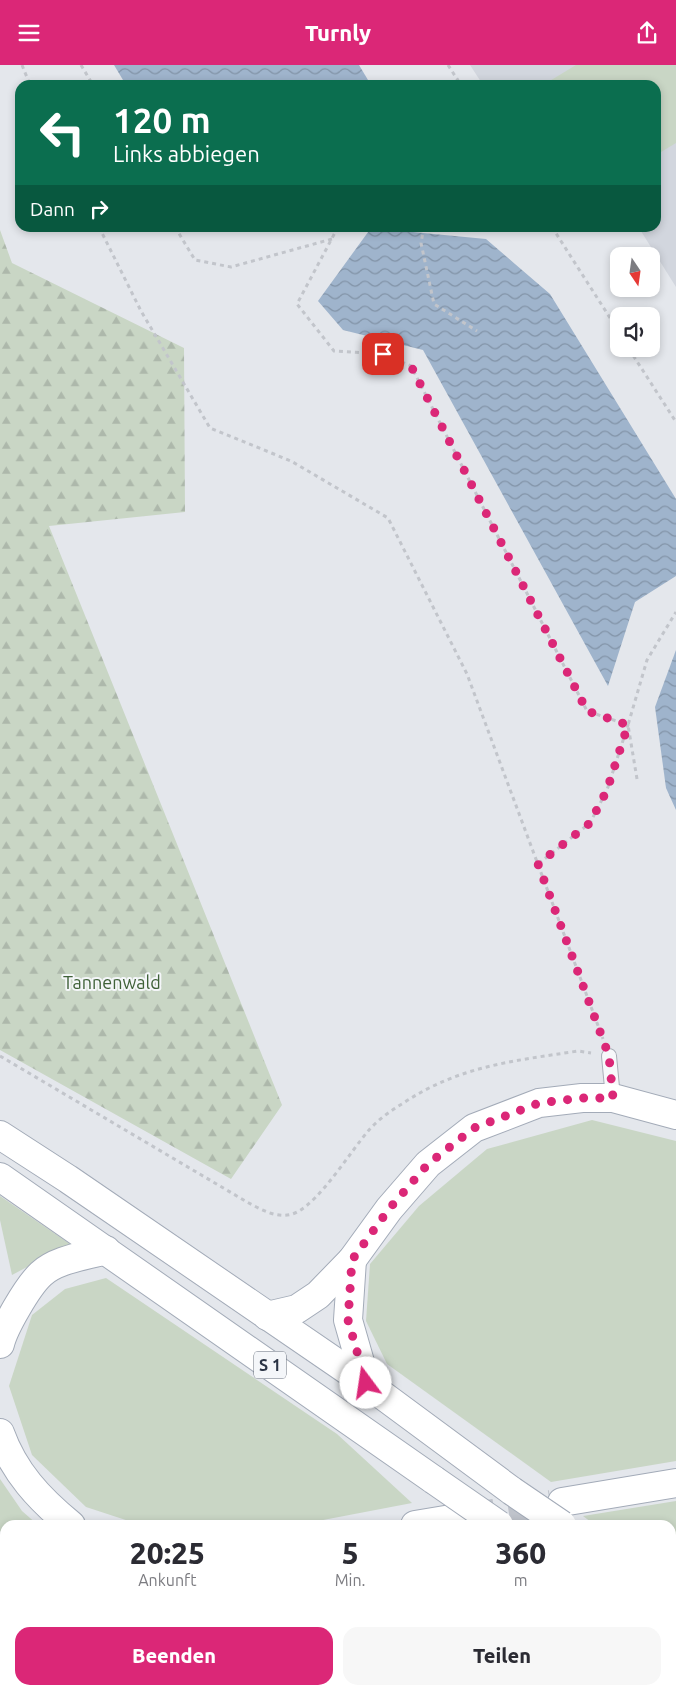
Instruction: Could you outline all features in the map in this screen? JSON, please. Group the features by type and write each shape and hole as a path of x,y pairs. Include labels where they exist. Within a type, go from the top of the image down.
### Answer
{"main road":[{"path":"267,1316 297,1309 318,1295 352,1260 389,1209 428,1164 474,1128 539,1103 582,1098 613,1098 676,1115"},
{"name":"S 1","path":"0,1135 68,1179 366,1383 485,1471 562,1513"},
{"name":"S 1","path":"0,1177 492,1520"},
{"path":"0,1344 18,1307 41,1274 62,1262 106,1250"},
{"path":"352,1260 348,1320 366,1383"},
{"path":"0,1433 8,1455 27,1484 49,1507 65,1520"},
{"path":"562,1513 676,1483"},
{"path":"445,1520 457,1518"}],"lane":[{"path":"609,1056 613,1098"}],"path":[{"path":"22,65 28,80"},
{"path":"81,65 90,80"},
{"path":"448,65 458,80"},
{"path":"0,1056 247,1202 269,1213 290,1215 310,1204 371,1127 399,1105 441,1081 493,1063 578,1051 609,1056 467,674 388,518 291,461 210,428 141,311 102,232"},
{"path":"178,232 195,259 231,267 332,239"},
{"path":"336,232 297,304 334,351 383,354 411,366 587,711 628,725"},
{"path":"423,232 421,243 434,304 477,331"},
{"path":"555,232 610,318"},
{"path":"634,357 676,422"},
{"path":"538,864 590,823 607,790 647,660 676,612"},
{"path":"628,725 637,779"}],"shaded area":[{"path":"470,65 676,65 676,287 660,261 660,247 651,247 642,232 661,232 661,80 480,80"}],"green space":[{"path":"576,65 676,65 676,143 661,152 661,80 551,80"},
{"name":"Tannenwald","path":"0,230 12,263 184,348 185,512 49,526 282,1105 231,1179 0,1050"},
{"path":"592,1120 676,1141 676,1461 551,1482 387,1364 366,1321 370,1264 419,1206 487,1149"},
{"path":"0,1196 70,1244 12,1275 0,1220"},
{"path":"106,1278 337,1434 412,1503 323,1520 126,1520 86,1507 32,1455 9,1386 32,1315 65,1289"},
{"path":"0,1479 22,1511 32,1520 0,1520"},
{"path":"676,1501 676,1520 588,1520 583,1516"}],"water":[{"path":"114,65 359,65 368,80 123,80"},
{"path":"368,232 413,232 486,239 550,294 676,499 676,576 635,602 608,686 423,350 343,330 318,301"},
{"path":"676,650 676,810 666,788 655,707"}],"tunnel":[{"path":"467,1517 551,1504"}],"route":[{"path":"366,1383 358,1349 348,1320 352,1260 389,1209 428,1164 474,1128 539,1103 582,1098 613,1098 609,1056 538,864 590,823 607,790 628,725 587,711 411,366 383,354"}]}
